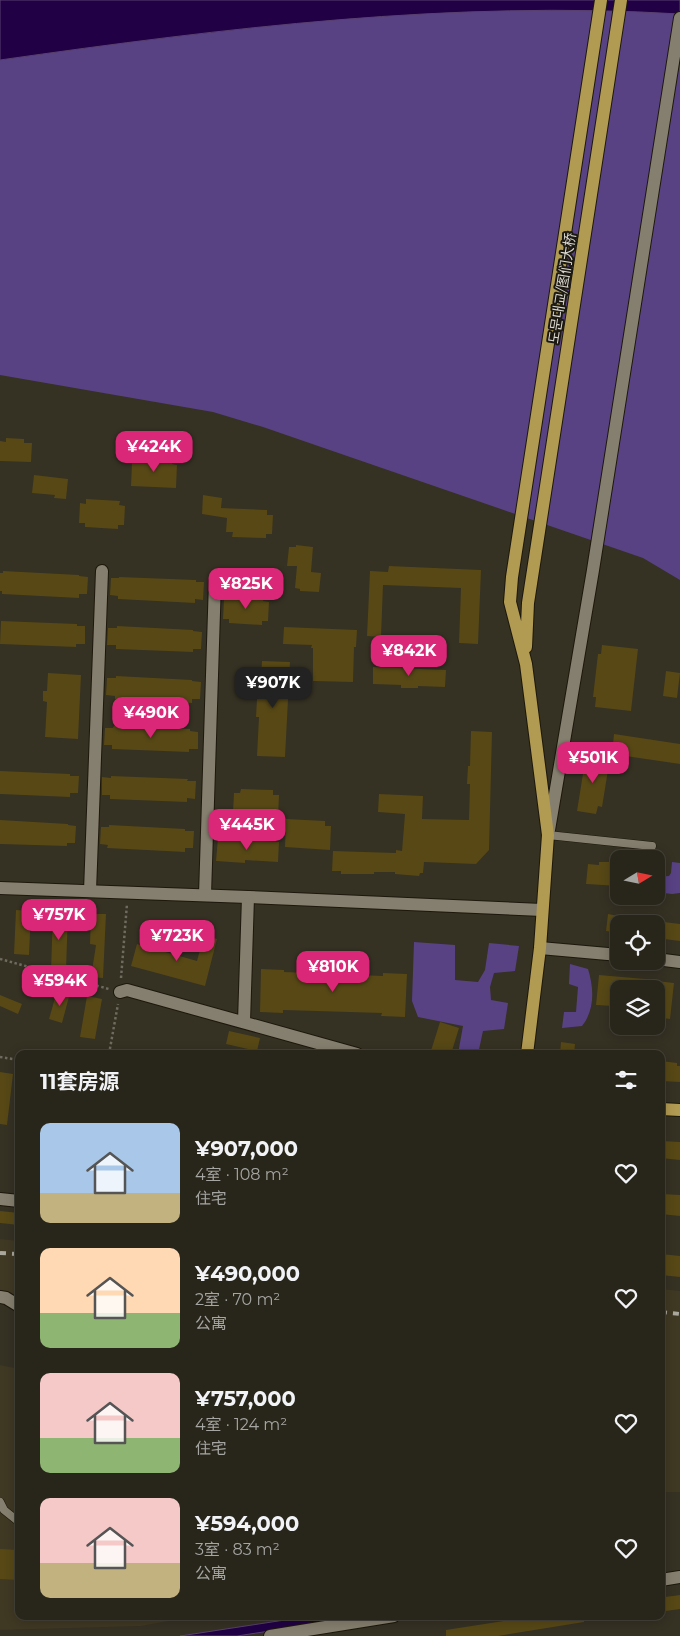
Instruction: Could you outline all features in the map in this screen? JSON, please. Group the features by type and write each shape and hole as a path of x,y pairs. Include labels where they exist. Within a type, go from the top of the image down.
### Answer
{"main road":[{"name":"도문대교/图们大桥","path":"526,664 510,602 512,577 602,0"},
{"name":"도문대교/图们大桥","path":"526,664 528,602 531,580 621,0"},
{"path":"526,664 548,834 540,948 527,1050"},
{"path":"665,1109 680,1110"}],"street":[{"path":"548,834 593,570 680,18"},
{"path":"90,891 102,571"},
{"path":"205,895 214,581"},
{"path":"0,888 542,910"},
{"path":"244,1022 248,897"},
{"path":"540,948 610,955"},
{"path":"665,960 680,962"},
{"path":"120,992 127,990 343,1050"},
{"path":"0,1199 15,1201"},
{"path":"0,1297 15,1304"},
{"path":"665,1579 680,1577"},
{"path":"270,1636 369,1620"}],"lane":[{"path":"548,834 652,846"},
{"path":"0,1502 4,1510 15,1519"}],"path":[{"path":"110,1050 120,992 128,893"},
{"path":"0,959 120,992"},
{"path":"0,1057 15,1059"}],"shaded area":[{"path":"0,0 680,0 680,14 595,11 509,11 424,14 339,20 169,37 0,60"},
{"path":"574,5 680,14 680,580 643,558 263,427 213,412 0,375 0,60 308,17 447,6"},
{"path":"672,862 680,863 680,893 665,893 665,876 669,876"},
{"path":"414,942 455,945 455,980 478,982 485,970 489,943 519,946 515,971 494,973 490,987 491,1000 508,1003 504,1029 483,1031 479,1050 459,1050 463,1026 418,1017 412,1001"},
{"path":"570,964 588,969 592,999 589,1013 582,1026 562,1028 564,1012 576,1012 578,987 569,984"},
{"path":"0,1239 15,1241 15,1300 0,1294"},
{"path":"665,1289 680,1291 680,1492 665,1492"},
{"path":"0,1365 15,1368 15,1620 174,1620 141,1626 0,1630"},
{"path":"285,1620 342,1620 237,1636 180,1636"}],"building":[{"path":"6,438 24,439 24,443 32,443 31,462 0,461 0,441 6,442"},
{"path":"139,458 172,460 172,464 177,465 176,488 131,486 132,462 138,463"},
{"path":"34,475 68,479 66,499 54,498 55,495 32,493"},
{"path":"203,495 222,498 221,508 267,510 267,515 273,515 272,534 266,534 266,538 232,537 233,532 226,532 227,518 202,514"},
{"path":"86,499 120,501 119,505 125,506 124,525 118,525 118,529 85,527 85,523 79,523 80,503 86,504"},
{"path":"296,545 313,547 311,572 321,573 319,592 300,591 300,589 295,588 297,566 287,566 289,547 296,547"},
{"path":"389,566 481,570 478,644 459,643 461,588 383,585 381,637 367,636 370,571 388,572"},
{"path":"3,571 88,577 87,594 79,594 79,598 2,594 2,591 0,591 0,573 3,573"},
{"path":"111,578 196,580 196,582 204,582 203,600 195,599 195,603 118,599 118,596 110,595"},
{"path":"231,595 264,597 263,601 269,602 268,621 262,621 262,625 229,623 229,619 223,619 224,599 230,600"},
{"path":"1,621 77,624 77,626 85,626 85,644 76,644 76,647 0,644"},
{"path":"117,626 202,632 201,649 193,649 193,652 116,649 116,645 107,645 108,628 117,628"},
{"path":"284,627 357,630 356,647 354,647 353,682 313,681 312,645 283,644"},
{"path":"602,645 638,649 631,711 595,707 596,697 593,697 598,654 601,654"},
{"path":"262,661 290,662 285,757 257,756 259,717 256,717 257,699 260,699"},
{"path":"373,667 446,670 445,687 418,686 418,688 401,688 401,685 373,684"},
{"path":"666,671 680,673 677,698 663,696"},
{"path":"48,673 81,675 78,739 45,737 47,702 43,701 43,691 47,691"},
{"path":"116,676 201,682 200,699 192,699 192,703 115,699 115,696 106,695 107,678 116,678"},
{"path":"114,726 190,729 190,731 198,732 198,749 189,749 189,752 112,749 112,745 104,745 105,728 113,728"},
{"path":"471,731 492,732 489,850 476,864 424,862 423,873 420,873 419,876 395,874 395,872 341,874 341,871 332,871 333,851 396,853 396,850 402,851 405,814 378,812 379,794 423,796 422,819 469,820 470,784 467,784 468,766 470,766"},
{"path":"614,734 680,744 680,764 612,754"},
{"path":"586,755 610,758 602,807 598,806 596,814 577,811"},
{"path":"0,771 79,776 78,793 70,793 70,797 0,794"},
{"path":"111,776 188,779 187,781 196,781 195,799 187,798 187,802 110,799 110,795 102,795 102,777 111,778"},
{"path":"241,789 273,790 273,795 279,795 278,819 239,817 239,813 233,812 234,793 240,793"},
{"path":"286,819 325,821 325,826 331,826 330,850 285,847"},
{"path":"0,820 76,826 75,843 67,843 67,846 0,844"},
{"path":"109,825 194,831 193,848 185,848 185,852 107,848 108,845 100,844 101,827 109,827"},
{"path":"218,838 279,842 278,862 245,860 245,863 216,861"},
{"path":"599,862 610,862 610,885 586,884 588,864 599,865"},
{"path":"16,910 31,911 29,955 14,954"},
{"path":"53,911 68,912 66,971 51,971"},
{"path":"91,914 106,914 103,978 91,977 96,945 90,944"},
{"path":"608,914 614,915 610,915 610,932 606,931"},
{"path":"665,922 680,924 680,941 665,939"},
{"path":"204,935 217,939 205,986 131,966 137,944 197,961"},
{"path":"261,969 284,970 284,972 383,976 383,973 407,974 405,1017 381,1016 382,1013 283,1010 283,1013 260,1012"},
{"path":"599,975 645,979 610,980 610,1006 596,1005"},
{"path":"665,982 674,983 670,1019 665,1018"},
{"path":"57,991 70,993 62,1023 49,1019"},
{"path":"0,995 22,1004 18,1014 0,1006"},
{"path":"87,996 102,999 95,1039 80,1037"},
{"path":"440,1022 459,1028 452,1050 431,1050"},
{"path":"229,1031 260,1038 257,1050 226,1044"},
{"path":"561,1042 575,1044 574,1050 560,1050"},
{"path":"665,1062 677,1063 677,1066 680,1066 680,1082 665,1081"},
{"path":"0,1072 13,1074 7,1125 0,1124"},
{"path":"665,1141 680,1142 680,1160 665,1158"},
{"path":"665,1194 680,1195 680,1216 665,1214"},
{"path":"0,1211 15,1213 15,1225 0,1223"},
{"path":"665,1254 680,1256 680,1277 665,1275"},
{"path":"0,1549 15,1550 15,1580 0,1579"},
{"path":"680,1595 680,1609 666,1611 665,1597"},
{"path":"510,1620 584,1620 584,1622 498,1636 446,1636 446,1630"}],"railway":[{"path":"0,1253 15,1254"},
{"path":"665,1312 680,1314"}]}
